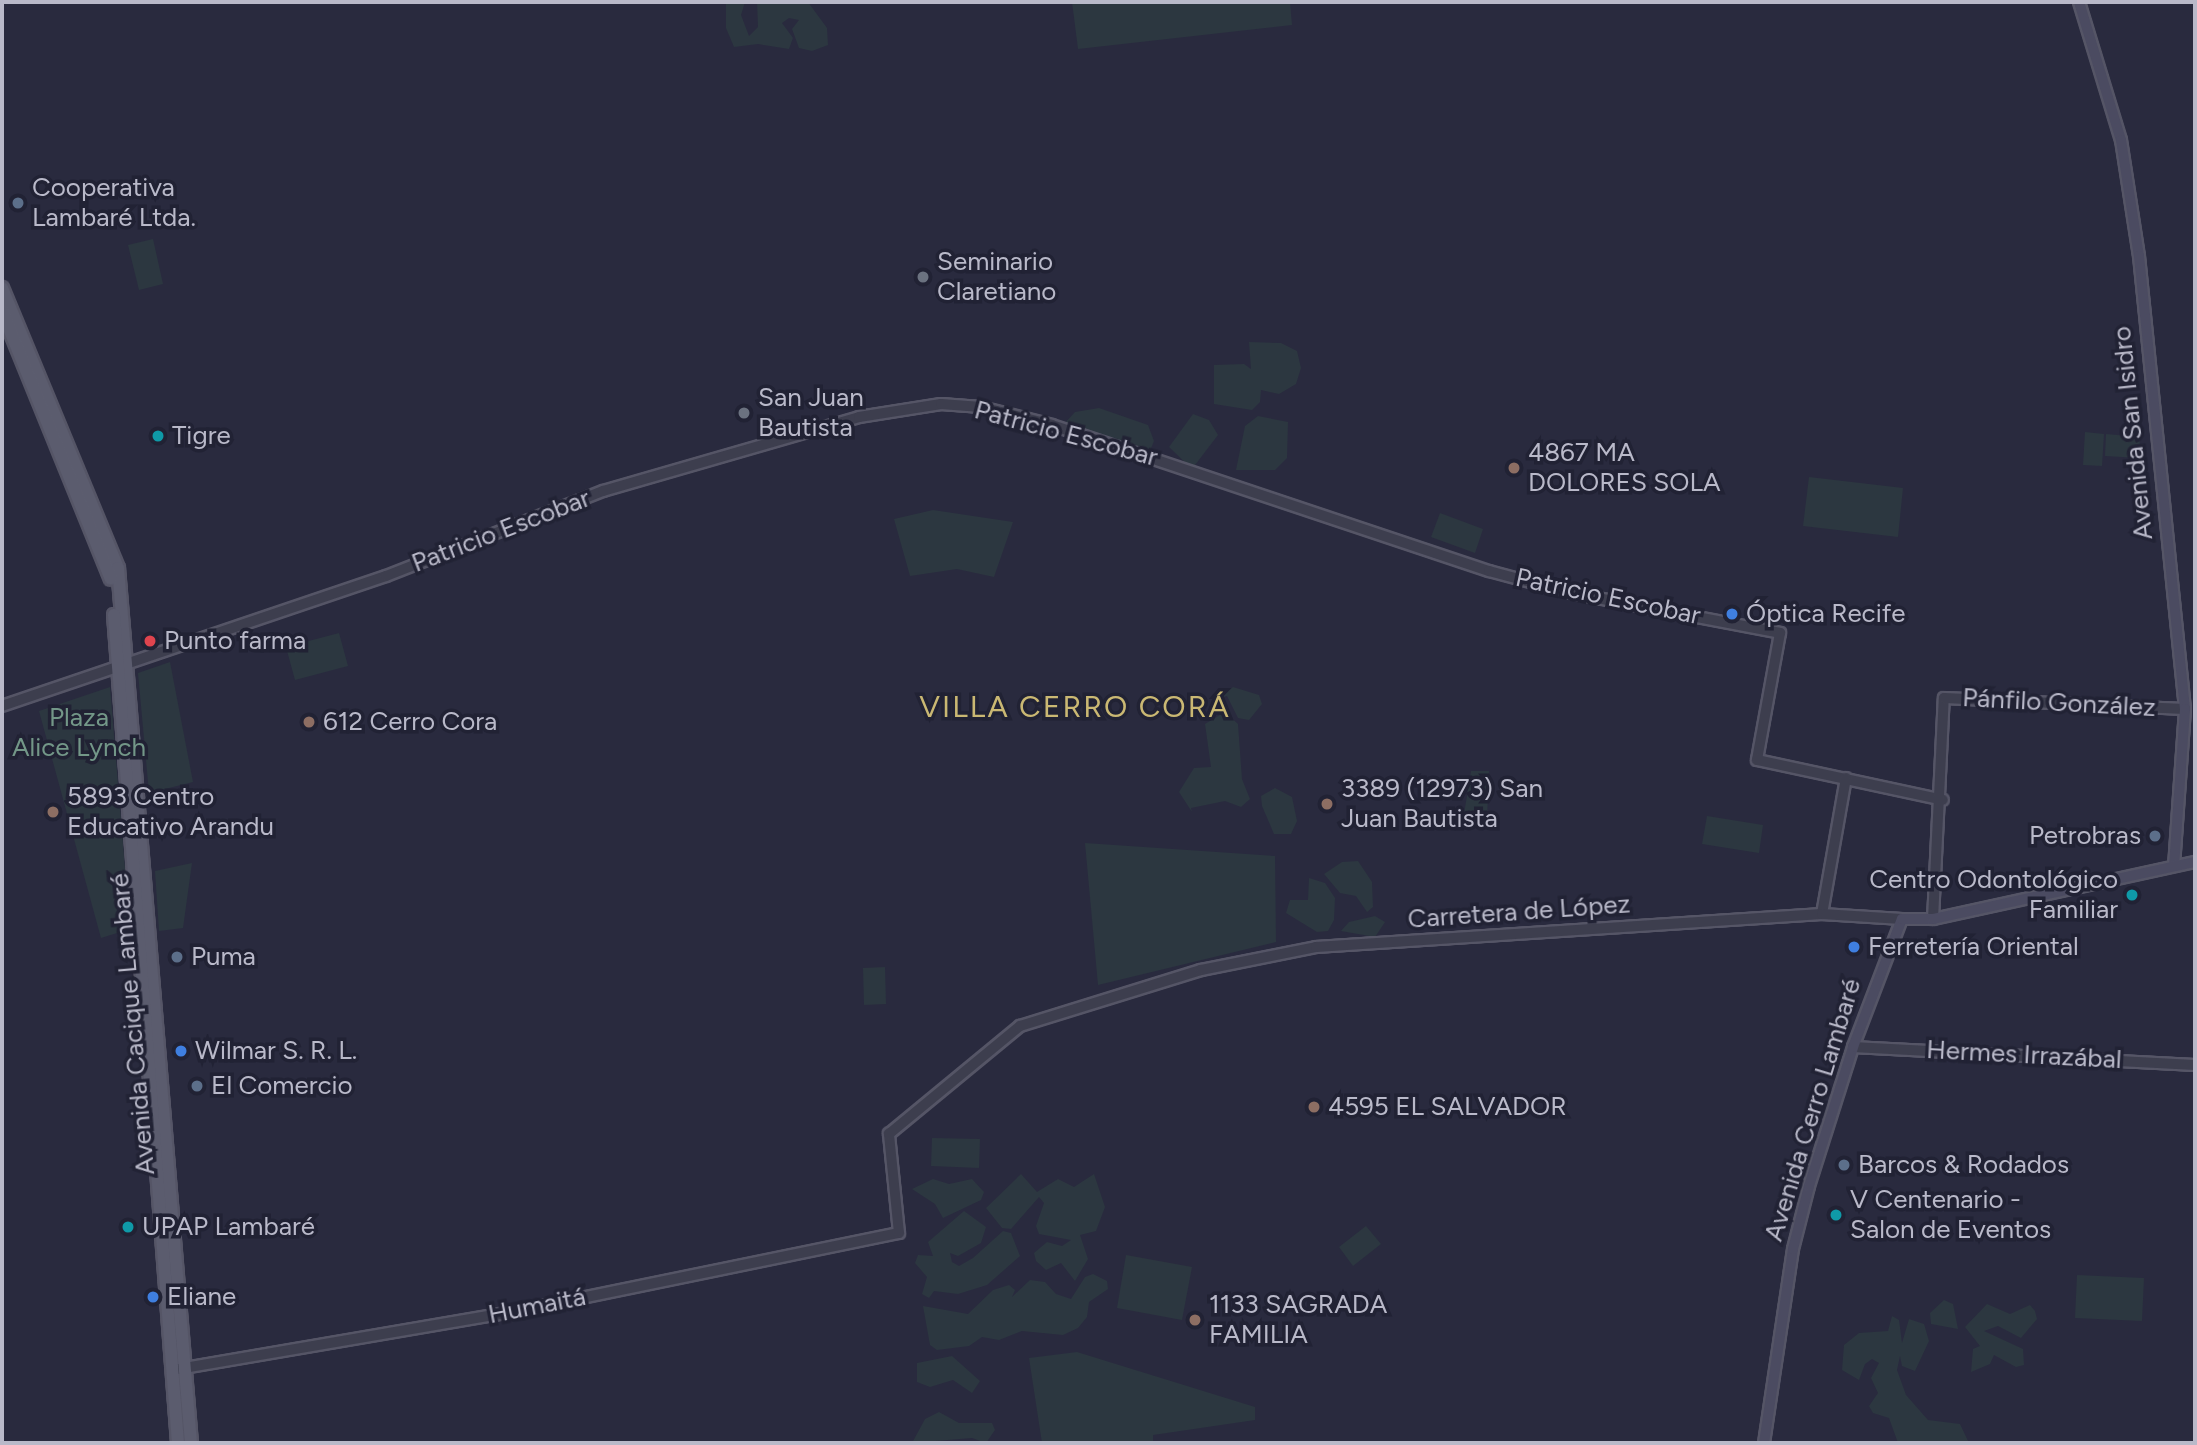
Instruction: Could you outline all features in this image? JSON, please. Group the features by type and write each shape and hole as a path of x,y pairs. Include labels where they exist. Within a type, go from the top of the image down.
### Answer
{"main road":[{"name":"Avenida San Isidro","path":"2079,2 2116,117 2139,256 2185,709 2174,866"},
{"name":"Avenida Cacique Lambaré","path":"2,288 113,554 179,1369 191,1443"},
{"name":"Avenida Cacique Lambaré","path":"2,311 110,571 123,667"},
{"name":"Carretera de López","path":"1902,919 1934,919 2195,862"},
{"name":"Avenida Cerro Lambaré","path":"1764,1443 1793,1249 1853,1047 1902,919"},
{"name":"Avenida Cacique Lambaré","path":"178,1443 179,1369"}],"street":[{"name":"Patricio Escobar","path":"2,706 386,576 603,491 859,417 941,404 981,407 1052,425 1501,574 1780,633 1757,760 1846,778"},
{"name":"Pánfilo González","path":"1934,919 1943,800 1944,698 2185,709"},
{"path":"1822,914 1846,778 1943,800"},
{"name":"Carretera de López","path":"899,1233 889,1134 1020,1026 1213,967 1289,950 1822,914 1902,919"},
{"name":"Hermes Irrazábal","path":"1853,1047 2195,1065"},
{"name":"Humaitá","path":"179,1369 518,1311 899,1233"}],"green space":[{"path":"726,2 745,2 741,15 749,36 758,27 757,2 808,2 827,28 828,45 812,51 799,48 792,29 799,20 789,18 782,23 793,38 789,49 758,44 734,47 726,28"},
{"path":"1072,2 1290,2 1292,25 1078,49"},
{"path":"153,239 163,284 139,290 128,245"},
{"path":"1249,342 1281,343 1297,351 1301,368 1296,384 1279,394 1261,390 1260,402 1252,410 1214,404 1214,365 1244,364 1251,369"},
{"path":"1099,408 1148,425 1154,441 1148,456 1084,440 1064,424 1075,412"},
{"path":"1193,414 1209,420 1218,435 1192,469 1169,447"},
{"path":"1258,416 1288,422 1287,458 1275,470 1236,470 1245,426"},
{"path":"2085,432 2104,434 2102,466 2083,465"},
{"path":"2106,434 2140,437 2139,458 2105,456"},
{"path":"1809,477 1903,488 1898,537 1803,526"},
{"path":"933,510 1013,522 994,577 957,569 910,576 894,519"},
{"path":"1440,513 1483,529 1475,553 1431,537"},
{"path":"339,633 348,666 295,680 286,647"},
{"path":"170,662 193,782 149,793 138,673"},
{"name":"Plaza Alice Lynch","path":"110,687 130,929 101,938 39,711"},
{"path":"1233,687 1259,695 1262,704 1249,720 1238,718 1227,696 1219,698"},
{"path":"1225,712 1238,724 1242,779 1250,799 1241,807 1225,801 1191,808 1192,812 1179,792 1194,768 1211,767 1205,724"},
{"path":"1471,771 1489,771 1487,819 1481,826 1465,822"},
{"path":"1275,788 1292,797 1297,821 1291,834 1274,834 1262,806 1261,796"},
{"path":"1707,816 1763,825 1759,853 1702,844"},
{"path":"1085,843 1275,856 1276,942 1098,985"},
{"path":"1358,861 1372,882 1373,907 1367,912 1356,896 1340,893 1324,874 1342,862"},
{"path":"192,863 183,928 159,931 155,871"},
{"path":"1309,878 1325,883 1335,898 1334,920 1328,931 1317,932 1286,913 1290,900 1308,900"},
{"path":"1375,916 1385,922 1375,937 1341,931 1349,922"},
{"path":"885,967 886,1004 864,1005 863,968"},
{"path":"932,1138 980,1139 979,1168 931,1166"},
{"path":"1021,1174 1037,1192 1058,1179 1074,1187 1094,1174 1105,1207 1096,1231 1080,1235 1088,1259 1075,1281 1061,1263 1046,1270 1036,1261 1034,1253 1047,1242 1062,1246 1071,1240 1039,1234 1036,1226 1044,1203 1039,1197 1011,1229 1002,1228 986,1208"},
{"path":"933,1179 949,1184 972,1179 984,1192 981,1200 943,1218 935,1204 912,1189"},
{"path":"964,1211 986,1227 981,1243 958,1256 950,1253 952,1262 959,1266 973,1258 1003,1231 1011,1233 1020,1256 987,1285 958,1294 934,1291 929,1298 922,1294 927,1277 915,1263 918,1255 933,1256 928,1242"},
{"path":"1366,1226 1381,1244 1353,1266 1339,1247"},
{"path":"1126,1255 1192,1267 1182,1320 1117,1308"},
{"path":"1093,1274 1107,1281 1108,1289 1089,1302 1087,1317 1078,1328 1063,1335 1022,1331 999,1340 982,1337 969,1346 937,1350 930,1345 923,1306 968,1314 993,1290 1009,1285 1015,1290 1012,1297 1030,1280 1045,1282 1056,1294 1071,1299 1085,1277"},
{"path":"2077,1275 2144,1278 2142,1321 2075,1318"},
{"path":"1944,1300 1953,1304 1958,1329 1931,1324 1930,1313"},
{"path":"1987,1304 2010,1314 2030,1305 2035,1311 2037,1319 2021,1338 1998,1326 1984,1331 2023,1349 2024,1365 2016,1367 1994,1355 1990,1364 1971,1372 1973,1349 1980,1346 1965,1327"},
{"path":"1892,1316 1899,1320 1902,1343 1909,1319 1924,1324 1929,1341 1915,1371 1902,1366 1900,1356 1897,1370 1906,1395 1928,1420 1960,1424 1969,1443 1898,1443 1889,1418 1873,1413 1869,1406 1878,1393 1871,1378 1879,1363 1872,1359 1865,1364 1859,1380 1842,1370 1844,1345 1859,1333 1888,1331"},
{"path":"1077,1352 1255,1407 1255,1420 1153,1435 1153,1443 1042,1443 1029,1358"},
{"path":"952,1356 980,1381 972,1393 953,1380 930,1387 917,1382 917,1363"},
{"path":"939,1412 959,1423 992,1423 995,1430 986,1443 972,1438 912,1443 925,1419"}],"place":[{"name":"Cooperativa Lambaré Ltda.","path":"18,203"},
{"name":"Seminario Claretiano","path":"923,277"},
{"name":"San Juan Bautista","path":"744,413"},
{"name":"Tigre","path":"158,436"},
{"name":"4867 MA DOLORES SOLA","path":"1514,468"},
{"name":"Óptica Recife","path":"1732,614"},
{"name":"Punto farma","path":"150,641"},
{"name":"612 Cerro Cora","path":"309,722"},
{"name":"3389 (12973) San Juan Bautista","path":"1327,804"},
{"name":"5893 Centro Educativo Arandu","path":"53,812"},
{"name":"Petrobras","path":"2155,836"},
{"name":"Centro Odontológico Familiar","path":"2132,895"},
{"name":"Ferretería Oriental","path":"1854,947"},
{"name":"Puma","path":"177,957"},
{"name":"Wilmar S. R. L.","path":"181,1051"},
{"name":"El Comercio","path":"197,1086"},
{"name":"4595 EL SALVADOR","path":"1314,1107"},
{"name":"Barcos & Rodados","path":"1844,1165"},
{"name":"V Centenario - Salon de Eventos","path":"1836,1215"},
{"name":"UPAP Lambaré","path":"128,1227"},
{"name":"Eliane","path":"153,1297"},
{"name":"1133 SAGRADA FAMILIA","path":"1195,1320"}],"district":[{"name":"VILLA CERRO CORÁ","path":"1075,707"}]}
